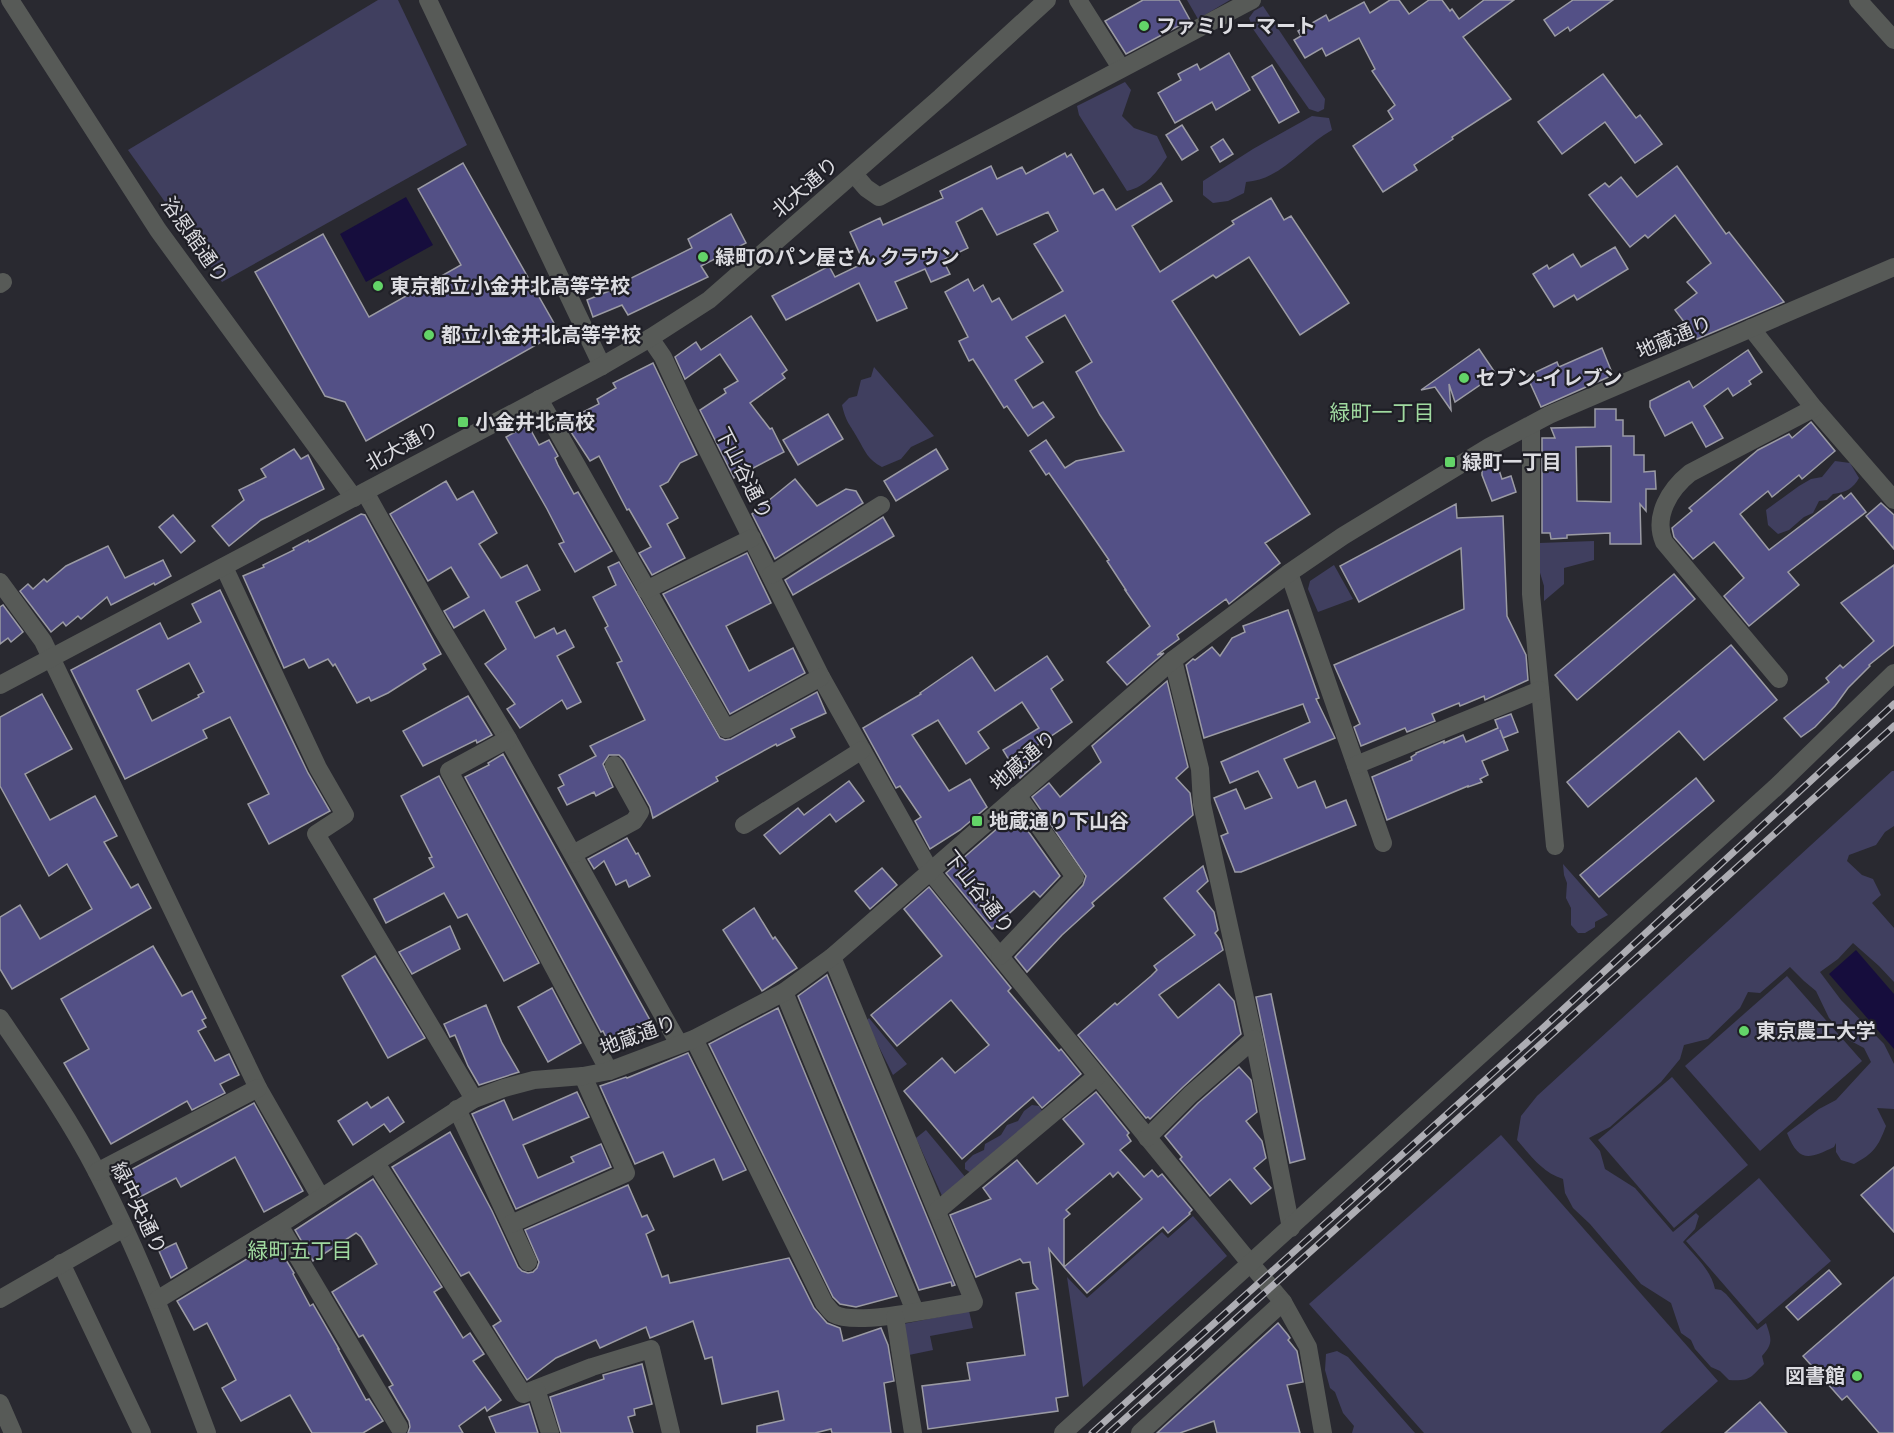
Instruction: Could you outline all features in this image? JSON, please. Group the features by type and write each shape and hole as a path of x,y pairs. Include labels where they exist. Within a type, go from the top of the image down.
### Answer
{"street":[{"name":"浴恩館通り","path":"10,0 158,230 360,495 508,739 573,854 686,1041 825,1303 833,1313 845,1317 895,1317 915,1311 974,1302 937,1211"},
{"path":"428,0 602,366"},
{"name":"北大通り","path":"0,685 602,366 709,300 854,174 1047,0"},
{"path":"1078,0 1121,68"},
{"path":"1858,0 1894,40"},
{"path":"854,174 866,188 879,197 1245,2"},
{"name":"地蔵通り","path":"157,1300 279,1226 474,1099 534,1080 584,1077 609,1071 686,1041 784,992 832,957 1173,660 1289,573 1391,506 1489,447 1549,415 1894,267"},
{"path":"1751,328 1814,408 1894,500"},
{"name":"下山谷通り","path":"650,338 663,357 821,677 930,871 1283,1302 1308,1347 1323,1433"},
{"path":"539,399 726,729 821,677"},
{"path":"1779,679 1664,542 1660,532 1660,521 1670,494 1678,482 1690,473 1814,408"},
{"path":"1531,425 1531,594 1555,846"},
{"path":"771,575 881,505"},
{"path":"646,590 752,538"},
{"path":"224,567 318,768 345,815 316,834 474,1099"},
{"path":"1289,573 1383,843"},
{"path":"0,582 43,641 258,1088 321,1198"},
{"path":"1173,660 1200,769 1202,804 1237,956 1291,1228"},
{"path":"1063,1433 1767,796 1894,673"},
{"path":"1356,765 1540,690"},
{"path":"508,739 449,771 609,1071"},
{"path":"744,825 862,750"},
{"path":"573,854 634,821 640,812 614,765"},
{"path":"1000,956 1075,877 1017,795"},
{"path":"832,957 937,1211 1097,1077"},
{"path":"784,992 915,1311"},
{"name":"緑中央通り","path":"0,1018 45,1083 97,1172 157,1300 207,1433"},
{"path":"1147,1138 1190,1095 1254,1039"},
{"path":"511,1224 626,1173 584,1077"},
{"path":"97,1172 258,1088"},
{"path":"457,1109 528,1262"},
{"path":"376,1163 523,1394 592,1367 651,1349 670,1433"},
{"path":"279,1226 399,1427"},
{"path":"0,1299 124,1228"},
{"path":"61,1263 142,1433"},
{"path":"1140,1433 1283,1302"},
{"path":"895,1317 912,1433"},
{"path":"536,1389 550,1433"},
{"path":"0,1403 13,1433"}],"shaded area":[{"path":"378,0 398,0 467,145 222,282 128,150"},
{"path":"1187,0 1230,0 1198,19"},
{"path":"1263,6 1325,99 1324,109 1318,112 1309,109 1253,29 1249,18 1254,11"},
{"path":"1125,82 1131,90 1122,116 1134,128 1157,136 1167,157 1146,182 1127,191 1079,115 1077,106"},
{"path":"1312,116 1329,118 1332,130 1281,169 1259,180 1246,182 1244,193 1228,201 1213,203 1203,195 1203,181 1253,149"},
{"path":"406,197 433,245 366,282 340,234"},
{"path":"874,367 934,436 911,447 901,459 882,467 865,451 847,420 842,405 849,398 857,396 861,380 871,377"},
{"path":"1835,461 1850,463 1859,478 1852,487 1833,494 1827,500 1819,501 1813,513 1804,517 1789,530 1778,534 1768,525 1766,510 1799,486 1811,479 1822,477"},
{"path":"1594,541 1594,560 1564,568 1564,584 1544,601 1544,586 1538,566 1539,543"},
{"path":"1334,565 1353,599 1318,612 1308,589 1310,581"},
{"path":"1894,771 1894,826 1885,832 1876,845 1849,855 1847,861 1862,875 1873,879 1881,895 1872,903 1894,928 1894,982 1853,943 1838,959 1820,972 1841,1000 1884,1044 1894,1064 1894,1109 1877,1108 1886,1126 1874,1149 1854,1164 1841,1160 1836,1152 1836,1143 1834,1147 1825,1151 1806,1156 1796,1150 1791,1143 1787,1133 1819,1109 1836,1100 1871,1062 1864,1048 1849,1040 1829,1018 1816,991 1790,967 1760,993 1748,992 1740,1008 1708,1039 1684,1045 1680,1059 1661,1082 1610,1127 1589,1138 1600,1151 1605,1169 1635,1188 1673,1232 1696,1213 1699,1216 1695,1229 1683,1242 1706,1269 1715,1289 1726,1294 1757,1330 1766,1323 1770,1340 1762,1356 1764,1364 1750,1378 1729,1380 1720,1371 1711,1367 1695,1349 1691,1340 1681,1333 1671,1303 1641,1284 1590,1224 1573,1208 1565,1193 1563,1179 1543,1168 1517,1140 1521,1116 1537,1096"},
{"path":"1563,864 1608,915 1595,922 1595,927 1585,933 1578,933 1571,925 1571,908 1566,898 1567,883"},
{"path":"1856,950 1894,994 1894,1049 1829,974"},
{"path":"1787,976 1862,1061 1760,1151 1685,1066"},
{"path":"869,1018 907,1064 893,1075 866,1021"},
{"path":"1672,1077 1748,1165 1674,1228 1598,1140"},
{"path":"1032,1105 1039,1106 1042,1111 971,1173 965,1169 965,1163 973,1155 984,1150 985,1144 1001,1135 1007,1125 1018,1121 1024,1111"},
{"path":"926,1130 966,1178 943,1198 916,1138"},
{"path":"1501,1135 1718,1381 1660,1433 1424,1433 1309,1304"},
{"path":"1759,1178 1831,1261 1758,1324 1686,1241"},
{"path":"1193,1216 1227,1256 1083,1387 1067,1277 1087,1298 1162,1232 1168,1238"},
{"path":"969,1311 973,1328 930,1336 933,1350 909,1355 903,1324"},
{"path":"1337,1351 1348,1357 1415,1433 1352,1433 1354,1426 1343,1413 1335,1392 1330,1388 1325,1370 1326,1354"}],"building":[{"path":"1143,0 1179,0 1190,20 1126,54 1105,21"},
{"path":"1390,0 1399,0 1409,14 1429,0 1442,0 1459,19 1484,0 1514,0 1463,37 1511,99 1452,137 1453,139 1414,165 1417,170 1383,192 1353,146 1393,119 1388,111 1395,105 1372,71 1375,69 1359,38 1326,56 1322,48 1305,58 1294,40 1301,36 1298,31 1326,15 1329,21 1364,2 1370,13"},
{"path":"1573,0 1613,0 1570,31 1568,27 1555,36 1544,20"},
{"path":"1229,53 1250,90 1216,110 1212,102 1175,123 1158,93 1181,80 1178,74 1197,64 1200,70"},
{"path":"1272,65 1299,112 1279,123 1252,77"},
{"path":"1603,74 1636,118 1640,115 1662,144 1635,163 1605,122 1562,154 1538,122"},
{"path":"1182,125 1198,150 1182,160 1166,135"},
{"path":"1223,139 1233,154 1220,162 1211,147"},
{"path":"1065,153 1067,157 1071,154 1094,194 1103,189 1116,210 1161,183 1172,201 1132,226 1160,272 1234,224 1232,221 1271,198 1284,220 1291,216 1349,303 1300,335 1249,257 1216,278 1213,275 1172,301 1310,514 1265,543 1280,563 1229,604 1226,599 1177,635 1179,639 1157,655 1164,653 1127,685 1107,662 1150,626 1083,522 1049,473 1046,475 1030,451 1046,440 1065,468 1076,461 1124,451 1100,415 1076,372 1092,362 1065,315 1026,337 1043,362 1015,380 1033,408 1043,402 1054,417 1028,436 1007,406 1004,408 973,359 969,361 959,341 968,337 945,292 968,279 974,291 983,285 992,302 999,298 1012,320 1063,291 1034,244 1058,231 1048,212 997,235 982,208 956,222 968,248 943,260 950,274 931,282 925,269 895,282 907,308 877,321 859,283 786,320 772,296 829,266 835,277 864,263 850,232 880,218 883,225 943,198 940,191 991,166 997,179 1022,167 1026,174"},
{"path":"463,163 559,332 366,441 345,402 325,396 255,272 323,234 369,317 461,265 418,189"},
{"path":"1677,166 1726,234 1729,232 1784,302 1697,339 1675,310 1697,293 1687,282 1711,263 1675,215 1648,238 1645,235 1630,247 1589,195 1605,183 1609,187 1621,177 1637,197"},
{"path":"731,214 746,243 701,266 708,277 628,315 622,305 593,317 587,300 614,289 613,287 692,248 688,239"},
{"path":"1615,247 1628,269 1577,300 1574,295 1554,307 1533,274 1547,265 1549,269 1573,254 1581,267"},
{"path":"751,316 787,370 782,374 785,378 750,403 770,429 772,428 784,452 734,478 700,410 726,393 724,389 738,381 720,354 685,379 675,357 696,342 701,350"},
{"path":"1602,348 1613,375 1541,407 1527,376 1557,362 1559,367"},
{"name":"セブン-イレブン","path":"1479,349 1496,374 1455,402 1449,384 1451,410 1435,387 1421,390"},
{"path":"1748,350 1762,372 1749,381 1751,384 1733,396 1728,388 1704,406 1723,438 1706,447 1692,422 1665,436 1650,407 1650,401 1689,381 1693,388"},
{"path":"653,363 697,455 680,463 668,482 660,486 678,518 667,524 685,558 652,575 639,553 651,547 629,509 627,510 599,456 590,461 569,429 571,428 567,420 599,404 597,399 616,388 613,383"},
{"path":"1595,409 1616,409 1616,420 1623,420 1623,436 1634,436 1634,455 1644,455 1644,472 1655,471 1656,489 1646,489 1646,511 1640,504 1641,544 1610,544 1610,533 1567,535 1567,538 1551,539 1550,533 1542,533 1542,438 1555,438 1551,428 1595,427","holes":["1611,446 1611,502 1577,501 1576,447"]},
{"path":"828,414 843,439 798,465 783,440"},
{"path":"1811,422 1835,451 1802,479 1799,475 1772,497 1768,491 1740,514 1769,550 1841,495 1844,499 1851,493 1866,512 1788,572 1799,585 1749,626 1724,596 1744,578 1714,542 1693,559 1674,537 1672,528 1692,511 1689,508 1758,450 1789,434 1792,438"},
{"path":"528,425 539,445 549,440 558,456 555,458 558,465 574,494 578,492 612,551 575,572 559,544 564,542 506,437"},
{"path":"294,449 301,459 308,455 324,489 261,520 229,546 212,526 244,500 239,490 266,477 261,469"},
{"path":"936,449 948,469 896,501 884,481"},
{"path":"1497,464 1502,479 1511,476 1516,492 1492,501 1482,469"},
{"path":"795,479 817,506 846,489 856,491 863,503 775,559 752,514"},
{"path":"446,481 457,500 473,491 497,533 479,544 501,578 527,565 540,590 516,602 535,638 554,628 557,634 565,630 574,647 557,656 581,702 567,709 562,700 520,728 507,709 515,704 485,664 506,649 484,610 454,628 444,611 469,597 451,567 428,581 390,514"},
{"path":"1881,503 1894,515 1894,549 1866,516"},
{"path":"1456,504 1457,518 1503,516 1507,616 1526,655 1528,680 1485,700 1484,696 1460,706 1459,703 1432,714 1435,721 1407,732 1405,728 1361,746 1354,727 1360,724 1334,665 1464,609 1461,548 1359,602 1340,566"},
{"path":"361,514 365,515 441,654 423,664 426,669 388,693 371,701 369,697 357,703 335,664 333,666 328,659 309,668 304,659 284,668 243,576 264,567 263,565 294,550 293,548"},
{"path":"173,515 195,541 181,553 159,527"},
{"path":"883,517 894,536 793,595 785,580"},
{"path":"108,546 125,578 163,560 171,576 111,605 107,597 81,619 78,616 66,626 63,622 51,632 20,591 28,584 33,589 44,579 47,582 66,566"},
{"path":"747,553 771,603 726,626 749,671 793,648 805,673 730,714 663,594"},
{"path":"619,562 720,738 731,739 817,692 826,713 791,729 795,737 777,746 776,744 716,777 718,781 653,818 650,807 619,755 609,755 603,764 613,787 596,796 594,792 567,805 558,788 564,785 559,775 596,756 590,746 645,720 617,663 622,661 605,628 608,626 593,597 616,585 608,567"},
{"path":"1894,565 1894,645 1869,665 1835,706 1815,727 1801,737 1784,718 1829,682 1826,678 1840,665 1843,668 1874,641 1841,603"},
{"path":"1674,574 1695,599 1577,700 1555,675"},
{"path":"220,590 308,773 330,811 269,844 248,804 269,794 230,717 203,730 207,738 125,779 71,670 160,623 168,639 201,622 192,604","holes":["189,663 204,692 198,695 199,697 152,721 137,690"]},
{"path":"3,605 23,632 11,642 8,638 0,644 0,607"},
{"path":"1288,610 1319,698 1316,699 1335,738 1284,759 1298,788 1315,781 1326,808 1346,800 1356,825 1241,872 1235,872 1221,836 1228,833 1214,798 1236,789 1245,809 1272,798 1258,771 1230,783 1221,762 1310,722 1303,704 1204,738 1186,665 1212,647 1220,656 1232,638 1245,632 1243,626"},
{"path":"1731,645 1777,700 1704,760 1679,731 1588,807 1567,782"},
{"path":"1047,656 1063,680 1051,689 1072,722 1032,749 1039,761 1020,778 1003,750 1039,728 1022,702 978,732 989,748 966,764 938,720 912,735 949,791 970,779 987,807 960,830 930,849 915,821 921,817 900,786 896,788 863,728 921,694 972,657 995,691"},
{"path":"1167,681 1188,767 1176,778 1190,793 1193,815 1092,903 1094,906 1027,972 1015,957 1083,885 1086,876 1032,797 1049,783 1060,797 1101,762 1092,746"},
{"path":"42,694 72,749 25,774 50,820 95,796 117,836 104,842 131,888 138,884 151,908 12,989 0,969 0,917 20,905 40,939 92,909 67,864 49,876 0,786 0,717"},
{"path":"468,696 492,735 477,743 476,740 423,766 403,731"},
{"path":"1511,714 1518,732 1503,738 1508,750 1482,761 1488,775 1480,779 1482,782 1387,820 1372,777 1412,760 1411,757 1416,753 1444,741 1444,743 1463,735 1466,742 1498,728 1495,720"},
{"path":"503,754 650,1020 609,1043 465,777 489,765 488,763"},
{"path":"439,776 539,963 504,981 467,914 458,918 444,893 386,923 374,899 434,867 429,858 432,857 401,796"},
{"path":"1696,778 1714,801 1599,897 1580,875"},
{"path":"849,781 864,801 836,822 830,814 780,854 764,835 798,808 804,815"},
{"path":"1018,817 1060,876 1040,897 1034,891 992,929 946,873 999,827 1000,829"},
{"path":"627,838 650,876 629,887 626,880 616,885 604,861 594,869 588,859"},
{"path":"1203,866 1208,881 1197,891 1214,912 1218,930 1215,933 1223,950 1159,995 1178,1018 1219,984 1234,1001 1241,1034 1150,1119 1146,1118 1078,1035 1151,976 1157,970 1154,966 1195,935 1164,898"},
{"path":"882,868 897,885 870,909 855,891"},
{"path":"929,887 1011,988 1008,991 1081,1074 1042,1108 1033,1097 962,1159 904,1091 942,1058 955,1073 989,1045 951,1000 897,1046 871,1015 942,956 904,909"},
{"path":"754,908 773,939 775,937 797,968 762,991 723,930"},
{"path":"450,926 460,949 412,974 399,952"},
{"path":"153,946 182,996 192,991 206,1018 202,1020 206,1027 198,1031 215,1061 229,1054 239,1075 220,1084 225,1093 192,1110 187,1101 111,1144 64,1063 89,1049 61,999"},
{"path":"375,956 425,1038 388,1058 342,976"},
{"path":"827,975 955,1285 952,1286 951,1282 919,1290 798,996"},
{"path":"552,988 581,1043 548,1062 518,1007"},
{"path":"1271,994 1305,1159 1290,1163 1256,997"},
{"path":"486,1005 502,1043 519,1072 479,1085 455,1035 450,1037 444,1024"},
{"path":"778,1008 897,1296 856,1307 840,1304 833,1297 709,1044"},
{"path":"688,1053 746,1170 723,1180 714,1159 674,1177 663,1152 635,1164 600,1086 627,1078"},
{"path":"1239,1067 1251,1080 1257,1112 1246,1121 1262,1141 1266,1158 1254,1168 1271,1188 1251,1204 1230,1179 1210,1196 1180,1159 1182,1157 1165,1136"},
{"path":"577,1092 589,1117 523,1145 538,1178 574,1162 571,1157 601,1144 611,1167 516,1209 472,1114 504,1100 513,1120"},
{"path":"1096,1092 1129,1133 1127,1135 1131,1141 1120,1150 1144,1177 1152,1170 1158,1177 1162,1174 1192,1210 1168,1233 1163,1227 1087,1293 1064,1267 1049,1249 1068,1396 1056,1398 1058,1411 928,1429 922,1386 970,1380 967,1363 1025,1355 1016,1293 1038,1289 1033,1283 1030,1262 1023,1263 1020,1259 976,1277 950,1215 991,1199 983,1188 1017,1160 1037,1184 1084,1144 1063,1119","holes":["1118,1172 1142,1199 1064,1267 1064,1219 1070,1214 1066,1210 1110,1173 1113,1177"]},
{"path":"388,1097 404,1122 390,1132 384,1124 353,1145 338,1121 367,1102 371,1108"},
{"path":"254,1103 303,1191 264,1212 235,1157 181,1187 176,1178 138,1198 125,1173"},
{"path":"450,1132 522,1271 533,1272 539,1262 525,1230 628,1185 642,1217 647,1215 654,1230 646,1234 662,1277 668,1275 670,1283 789,1258 814,1308 827,1323 840,1328 843,1341 881,1328 888,1345 894,1381 884,1383 891,1433 832,1433 831,1429 815,1433 757,1433 757,1426 784,1420 778,1391 722,1404 712,1357 705,1359 693,1321 650,1338 646,1327 600,1348 596,1340 556,1358 527,1380 493,1326 501,1321 469,1272 461,1276 392,1167"},
{"path":"1894,1167 1894,1232 1861,1195"},
{"path":"373,1179 442,1287 434,1292 463,1338 470,1333 484,1354 473,1361 501,1400 487,1411 485,1407 459,1426 463,1433 408,1433 409,1421 389,1387 393,1385 363,1335 359,1337 332,1292 377,1264 361,1237 356,1233 313,1261 295,1230"},
{"path":"275,1242 310,1306 313,1304 339,1349 366,1400 369,1399 383,1421 363,1433 312,1433 290,1395 241,1421 222,1388 236,1380 207,1323 194,1330 177,1301"},
{"path":"176,1243 187,1268 171,1278 159,1251"},
{"path":"1829,1270 1841,1284 1798,1320 1786,1307"},
{"name":"図書館","path":"1894,1277 1894,1433 1879,1433 1847,1396 1842,1400 1803,1356"},
{"path":"1278,1323 1297,1351 1303,1382 1287,1385 1300,1433 1217,1433 1214,1421 1180,1433 1157,1433"},
{"path":"642,1364 652,1404 634,1409 635,1415 628,1417 633,1433 561,1433 550,1397 604,1379 603,1375"},
{"path":"1760,1402 1787,1433 1725,1433"},
{"path":"529,1404 538,1433 496,1433 489,1417"}],"railway":[{"path":"1092,1433 1544,1027 1894,704"},
{"path":"1109,1433 1894,726"}],"place":[{"name":"ファミリーマート","path":"1144,26"},
{"name":"緑町のパン屋さん クラウン","path":"703,257"},
{"name":"東京都立小金井北高等学校","path":"378,286"},
{"name":"都立小金井北高等学校","path":"429,335"},
{"name":"セブン-イレブン","path":"1464,378"},
{"name":"小金井北高校","path":"463,422"},
{"name":"緑町一丁目","path":"1450,462"},
{"name":"地蔵通り下山谷","path":"977,821"},
{"name":"東京農工大学","path":"1744,1031"},
{"name":"図書館","path":"1857,1376"}],"district":[{"name":"緑町一丁目","path":"1382,413"},
{"name":"緑町五丁目","path":"300,1251"}]}
